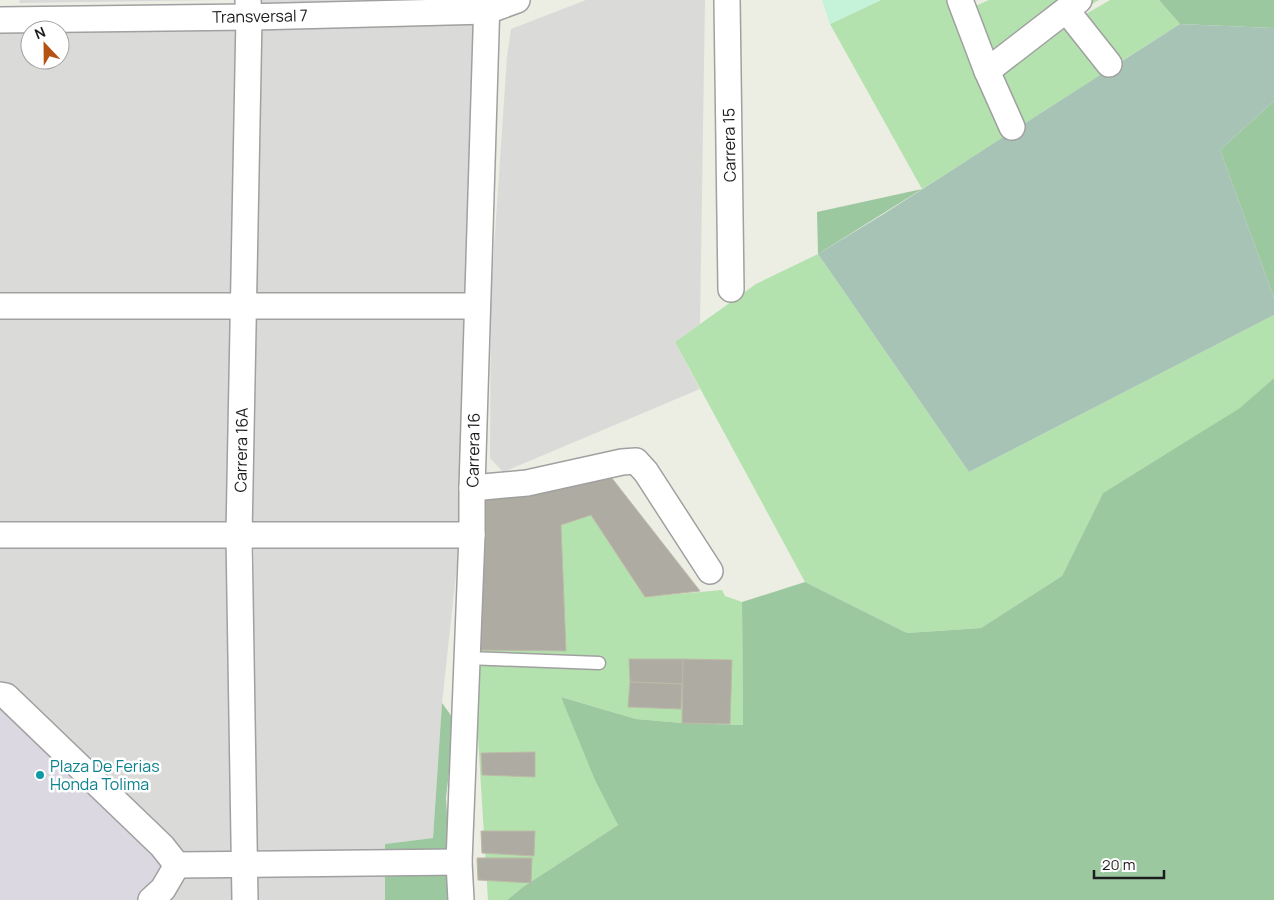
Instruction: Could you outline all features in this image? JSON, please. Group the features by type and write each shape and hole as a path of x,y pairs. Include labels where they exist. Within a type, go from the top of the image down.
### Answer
{"street":[{"path":"0,4 2,0"},
{"name":"Transversal 7","path":"0,20 248,8 487,5 517,0"},
{"name":"Carrera 15","path":"726,0 731,289"},
{"path":"960,0 987,71 1012,127"},
{"name":"Carrera 16","path":"461,900 459,862 472,535 487,5"},
{"path":"987,71 1073,5 1109,64"},
{"name":"Carrera 16A","path":"245,900 239,535 248,8"},
{"path":"0,306 477,306"},
{"path":"472,488 527,483 622,462 636,461 646,472 710,571"},
{"path":"0,535 472,535"},
{"path":"0,695 6,696 162,846 177,865"},
{"path":"177,865 459,862"},
{"path":"151,900 163,888 177,865"}],"lane":[{"path":"467,658 598,663"}],"shaded area":[{"path":"20,0 222,0 19,3"},
{"path":"262,0 425,0 263,8"},
{"path":"586,0 705,0 700,324 675,342 700,389 503,472 490,458 491,292 507,57 511,29"},
{"path":"476,20 466,530 0,526 0,28 20,28 20,70 70,70 70,27"},
{"path":"0,539 234,540 240,861 180,860 0,690"},
{"path":"254,546 459,547 442,703 433,838 385,844 385,900 252,900"},
{"name":"Plaza De Ferias Honda Tolima","path":"0,701 171,866 142,900 0,900"},
{"path":"239,869 239,900 158,900 180,870"}],"green space":[{"path":"822,0 881,0 830,24"},
{"path":"881,0 952,0 1009,134 922,189 830,24"},
{"path":"989,0 1099,0 991,64 971,8"},
{"path":"1110,0 1159,0 1180,24 1114,66 1079,18"},
{"path":"1159,0 1274,0 1274,28 1180,24"},
{"path":"1073,22 1109,70 1019,127 992,70"},
{"path":"1180,24 1274,28 1274,101 1220,150 1274,298 1274,315 969,472 818,254"},
{"path":"1274,101 1274,298 1220,150"},
{"path":"922,189 818,254 817,212"},
{"path":"818,254 969,472 1274,315 1274,378 1241,408 1103,493 1062,576 981,628 907,633 805,582 675,342 756,284"},
{"path":"1274,378 1274,900 507,900 523,887 618,825 595,780 561,697 636,719 743,725 742,602 805,582 907,633 981,628 1062,576 1103,493 1240,408"},
{"path":"591,515 645,597 722,590 725,596 742,602 743,725 636,719 561,697 618,825 523,887 507,900 488,900 474,650 566,651 561,525"},
{"path":"442,703 455,721 446,798 451,875 456,900 385,900 385,844 433,838"}],"building":[{"path":"611,477 700,591 645,597 591,515 561,525 566,651 474,650 480,496"},
{"path":"629,659 683,659 683,684 630,682"},
{"path":"683,659 732,660 730,724 682,723"},
{"path":"630,682 682,684 681,709 628,707"},
{"path":"535,752 535,777 482,775 481,753"},
{"path":"481,831 535,831 534,856 482,853"},
{"path":"477,858 532,858 531,883 478,880"}],"place":[{"name":"Plaza De Ferias Honda Tolima","path":"40,775"}]}
